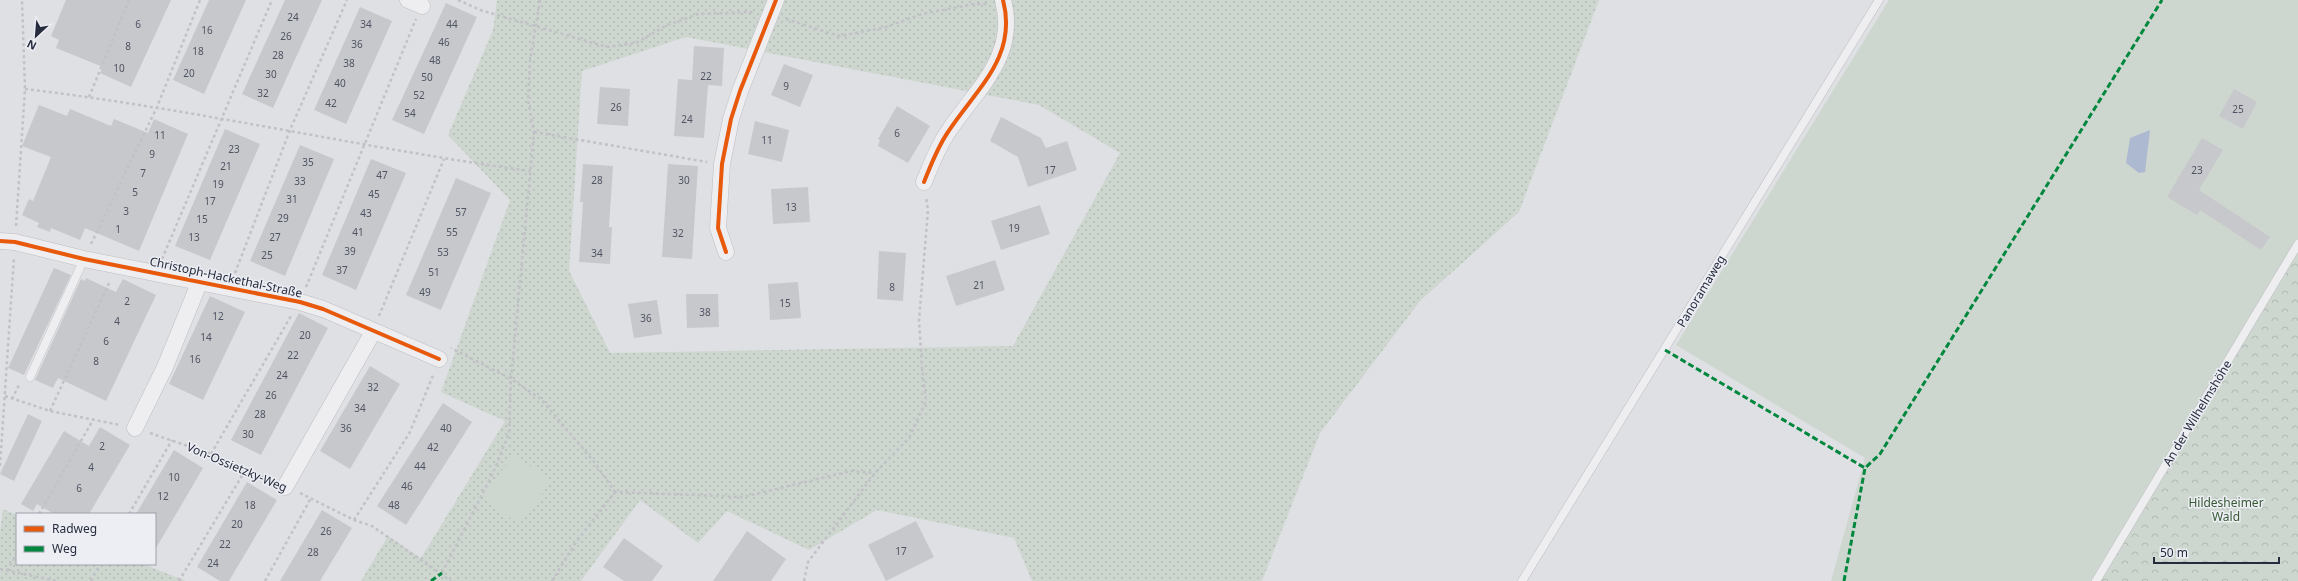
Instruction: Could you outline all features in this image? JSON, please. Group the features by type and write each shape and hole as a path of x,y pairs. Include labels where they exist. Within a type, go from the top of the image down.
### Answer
{"street":[{"path":"924,182 947,132 993,70 1001,53 1007,23 1004,2"},
{"path":"726,252 718,228 722,164 731,118 740,91 774,7"},
{"name":"Christoph-Hackethal-Straße","path":"0,241 15,242 84,259 230,287 323,308 372,332 439,359"},
{"name":"Christoph-Hackethal-Straße","path":"135,428 165,367 200,281"},
{"path":"285,487 372,332"}],"lane":[{"name":"Panoramaweg","path":"1522,581 1879,0"},
{"name":"An der Wilhelmshöhe","path":"2096,581 2298,244"},
{"path":"30,377 84,259"}],"path":[{"path":"89,97 129,0"},
{"path":"84,259 157,107 200,0"},
{"path":"156,273 220,119 272,0"},
{"path":"230,287 290,130 347,0"},
{"path":"458,0 480,10 607,47 636,43 667,25 698,14 745,11 774,7 839,36 883,28 922,14 974,4 1004,2"},
{"path":"442,573 492,473 509,433 511,379 534,132 528,100 530,61 540,0"},
{"path":"211,454 300,302 366,145 415,3"},
{"path":"25,89 157,107 444,159 530,171"},
{"path":"534,132 722,164"},
{"path":"372,332 444,159"},
{"path":"804,581 808,562 875,473 909,438 926,401 919,320 928,210 924,182"},
{"path":"50,411 118,266"},
{"path":"354,520 410,432 439,359 451,347 511,379 542,399 595,463 615,492"},
{"path":"12,399 19,385"},
{"path":"41,513 93,420"},
{"path":"130,513 172,440"},
{"path":"179,581 246,469"},
{"path":"615,492 742,496 851,471 875,473"},
{"path":"552,581 576,542 615,492"},
{"path":"265,581 311,498"},
{"path":"7,571 16,556"},
{"path":"91,581 99,565"},
{"path":"0,569 57,581"}],"green space":[{"path":"497,0 1599,0 1519,212 1420,301 1320,433 1262,581 1032,581 1014,538 877,510 809,550 727,511 698,543 640,500 581,581 361,581 388,536 421,558 505,421 441,392 510,200 448,135 493,30","holes":["686,37 1039,105 1120,153 1013,346 610,353 569,271 582,71"]},
{"path":"1889,0 2298,0 2298,246 2100,581 1831,581 1865,458 1676,345"},
{"name":"Hildesheimer Wald","path":"2298,246 2298,581 2100,581"},
{"path":"515,454 551,482 519,525 482,496"},
{"path":"3,509 16,515 16,565 146,565 186,581 0,581 0,533"}],"water":[{"path":"2150,130 2145,172 2139,173 2126,163 2130,138"}],"building":[{"path":"66,0 171,0 131,87 100,73 103,67 56,48 59,40 51,36"},
{"path":"209,0 246,0 204,94 173,80"},
{"path":"285,0 322,0 273,108 242,94"},
{"path":"446,3 477,17 424,134 392,120"},
{"path":"360,7 392,21 346,124 314,110"},
{"path":"694,46 724,48 722,86 708,85 704,138 674,136 678,79 692,80"},
{"path":"784,64 813,75 800,107 771,95"},
{"path":"600,87 630,89 628,126 597,124"},
{"path":"2234,89 2257,102 2243,129 2219,116"},
{"path":"39,105 67,116 70,109 111,126 114,119 148,133 154,119 188,134 139,251 85,228 80,240 51,228 50,232 37,227 39,223 22,215 29,199 33,201 51,157 22,146"},
{"path":"897,106 930,126 908,163 878,146 880,140 878,139"},
{"path":"1001,117 1041,138 1046,148 1067,141 1077,170 1028,187 1018,157 990,141"},
{"path":"755,121 789,130 782,162 748,154"},
{"path":"225,129 260,144 210,260 175,246"},
{"path":"2202,138 2223,150 2199,190 2270,237 2261,250 2200,210 2197,215 2167,197"},
{"path":"300,145 334,159 285,276 250,261"},
{"path":"371,159 406,173 356,290 322,275"},
{"path":"583,164 613,166 609,227 612,227 610,264 579,262 583,202 580,202"},
{"path":"668,164 698,166 692,259 662,257"},
{"path":"456,178 491,193 441,310 406,295"},
{"path":"808,187 810,222 773,224 771,189"},
{"path":"1040,205 1050,234 1001,250 991,221"},
{"path":"879,251 906,253 903,301 877,299"},
{"path":"995,260 1005,290 956,306 946,276"},
{"path":"54,268 71,275 24,375 8,368"},
{"path":"86,278 116,292 123,279 156,295 106,401 58,378 53,388 35,380 81,279 85,281"},
{"path":"798,282 801,318 770,320 768,284"},
{"path":"686,294 718,294 719,327 687,328"},
{"path":"210,296 245,312 203,400 169,384"},
{"path":"657,300 662,334 634,338 628,304"},
{"path":"299,313 328,328 261,455 231,440"},
{"path":"370,366 400,384 350,469 320,451"},
{"path":"443,403 472,422 406,525 377,506"},
{"path":"28,414 42,421 14,481 0,474"},
{"path":"100,427 130,445 90,513 52,513 37,504 33,511 21,504 64,431 89,446"},
{"path":"174,450 203,468 156,548 156,513 137,513"},
{"path":"247,482 277,500 229,581 220,581 197,567"},
{"path":"322,510 352,528 320,581 280,581"},
{"path":"916,521 934,557 886,581 868,545"},
{"path":"747,531 786,559 771,581 713,581"},
{"path":"624,538 663,566 652,581 624,581 603,567"}],"marked path":[{"path":"1665,350 1865,468 1880,454 2162,0"},
{"path":"1844,581 1865,468"},
{"path":"431,581 442,573"}],"cycle path":[{"path":"726,252 718,228 722,164 731,119 740,91 776,0"},
{"path":"924,182 934,157 944,138 982,86 1000,55 1005,39 1006,20 1003,0"},
{"path":"0,241 15,242 84,259 300,302 323,309 439,359"}]}
